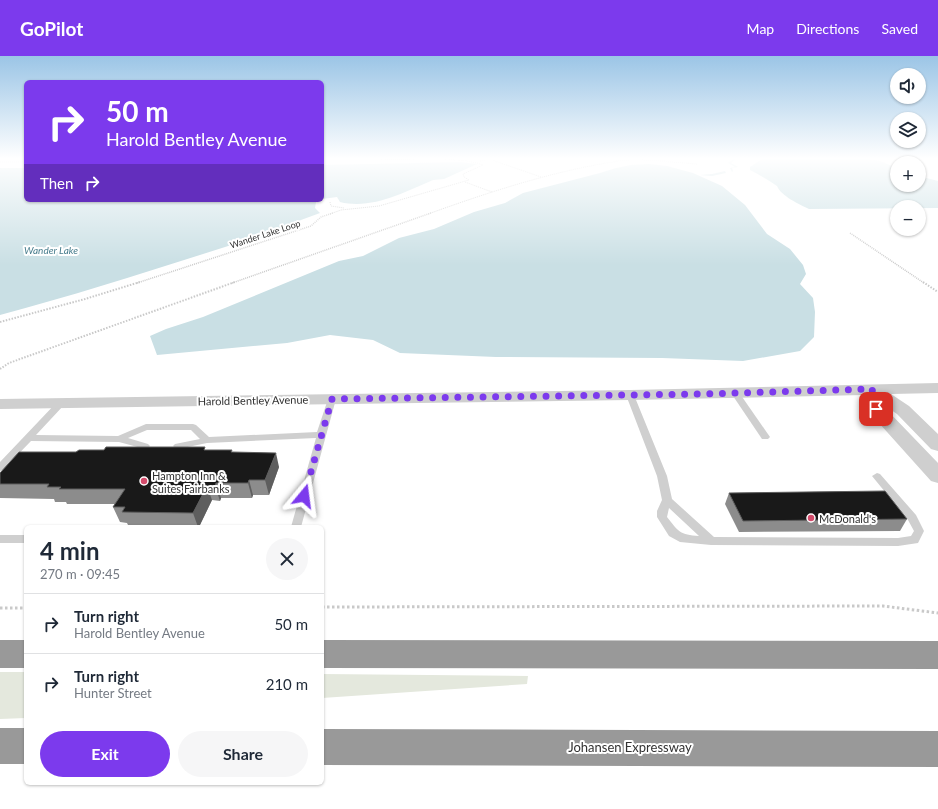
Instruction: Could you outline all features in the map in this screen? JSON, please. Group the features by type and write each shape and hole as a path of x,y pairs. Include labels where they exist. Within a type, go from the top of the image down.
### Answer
{"highway":[{"path":"0,654 24,654"},
{"path":"324,654 938,655"},
{"path":"0,746 24,746"},
{"name":"Johansen Expressway","path":"324,747 938,749"}],"street":[{"name":"Harold Bentley Avenue","path":"0,404 630,395 938,388"},
{"path":"872,389 903,410 938,444"},
{"path":"872,389 876,409 938,476"}],"lane":[{"path":"735,393 765,437"},
{"path":"630,395 662,476 666,500 662,511 662,517 673,533 684,538 711,541 898,542 914,540 919,531 912,518 877,476"},
{"path":"297,525 332,399"},
{"path":"0,468 61,403"},
{"path":"119,439 146,427 193,427 207,440"},
{"path":"178,446 207,440 322,435"},
{"path":"28,438 119,439 145,446"},
{"path":"666,500 711,541"},
{"path":"0,539 24,539"}],"path":[{"name":"Wander Lake Loop","path":"0,322 85,298 218,257 311,226 321,217 346,209 379,206 418,194"},
{"path":"0,369 9,363 91,333 486,194"},
{"path":"330,202 331,206 346,209"},
{"path":"850,233 938,292"},
{"path":"324,607 883,606 938,613"},
{"path":"0,608 24,608"}],"shaded area":[{"path":"0,672 24,672 24,718 0,719"},
{"path":"324,674 528,676 527,684 324,698"}],"water":[{"name":"Wander Lake","path":"0,194 24,194 24,202 316,202 315,208 320,213 301,220 268,236 247,240 31,307 0,315"},
{"path":"324,194 399,194 376,202 364,204 340,202 337,197 324,199"},
{"path":"521,194 732,194 745,205 767,234 790,249 803,265 806,274 800,284 813,298 815,312 814,337 800,351 743,361 662,358 496,357 400,353 373,340 330,335 287,343 157,355 150,336 166,329 203,317 339,261 363,256 399,238 434,229 474,212 505,203"},
{"path":"784,194 938,194 938,208 926,208 926,200 890,200 890,208 809,209"}],"building":[{"name":"Hampton Inn & Suites Fairbanks","path":"106,447 205,447 204,450 276,453 265,480 249,480 248,483 216,483 215,486 207,486 193,513 122,512 125,507 113,507 125,489 59,489 61,487 47,487 49,484 0,484 0,473 19,452 76,452 79,450 104,450"},
{"path":"885,491 907,519 743,521 729,493"}],"place":[{"name":"Hampton Inn & Suites Fairbanks","path":"144,481"},
{"name":"McDonald's","path":"811,518"}],"route":[{"path":"304,496 332,399 705,394 872,389 876,409"}]}
